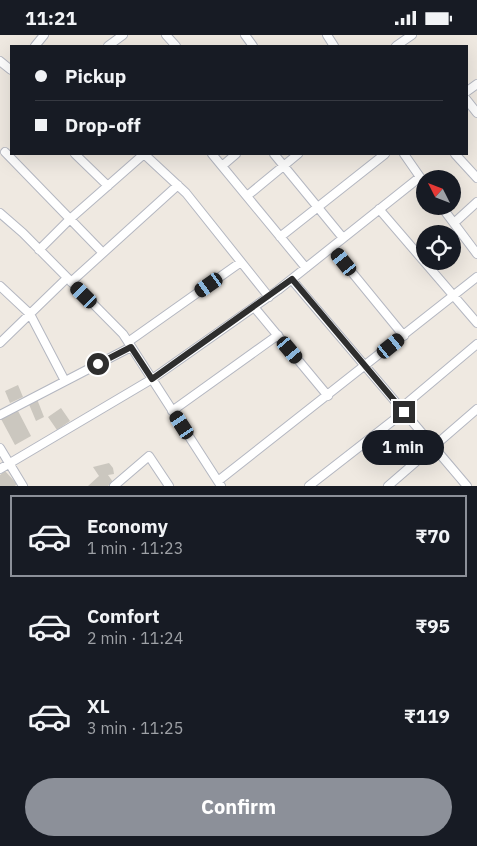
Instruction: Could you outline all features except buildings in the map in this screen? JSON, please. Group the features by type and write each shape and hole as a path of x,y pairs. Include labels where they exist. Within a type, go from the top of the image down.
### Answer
{"street":[{"path":"36,45 44,35"},
{"path":"109,45 123,35"},
{"path":"166,35 175,45"},
{"path":"397,45 412,35"},
{"path":"0,61 10,69"},
{"path":"468,102 477,113"},
{"path":"5,152 103,253"},
{"path":"76,155 108,186"},
{"path":"39,250 70,219 143,155"},
{"path":"145,155 186,193 269,297"},
{"path":"213,155 306,268"},
{"path":"222,166 235,155"},
{"path":"275,155 344,238"},
{"path":"247,196 297,155"},
{"path":"280,237 384,155"},
{"path":"405,155 416,171"},
{"path":"456,155 475,173"},
{"path":"0,469 152,379 269,297 416,180"},
{"path":"0,343 30,314 103,253 178,185"},
{"path":"454,223 477,202"},
{"path":"379,209 477,323"},
{"path":"0,213 123,334 220,484 328,395 477,277"},
{"path":"448,215 477,254"},
{"path":"332,248 404,336"},
{"path":"0,415 130,345 241,262"},
{"path":"292,279 467,486"},
{"path":"0,286 30,314 65,381"},
{"path":"254,307 328,395"},
{"path":"172,411 278,335"},
{"path":"309,486 402,410 477,344"},
{"path":"388,486 477,409"},
{"path":"0,447 23,486"},
{"path":"114,486 149,456 169,486"}],"route":[{"path":"98,364 131,347 152,379 292,279 404,412"}]}
